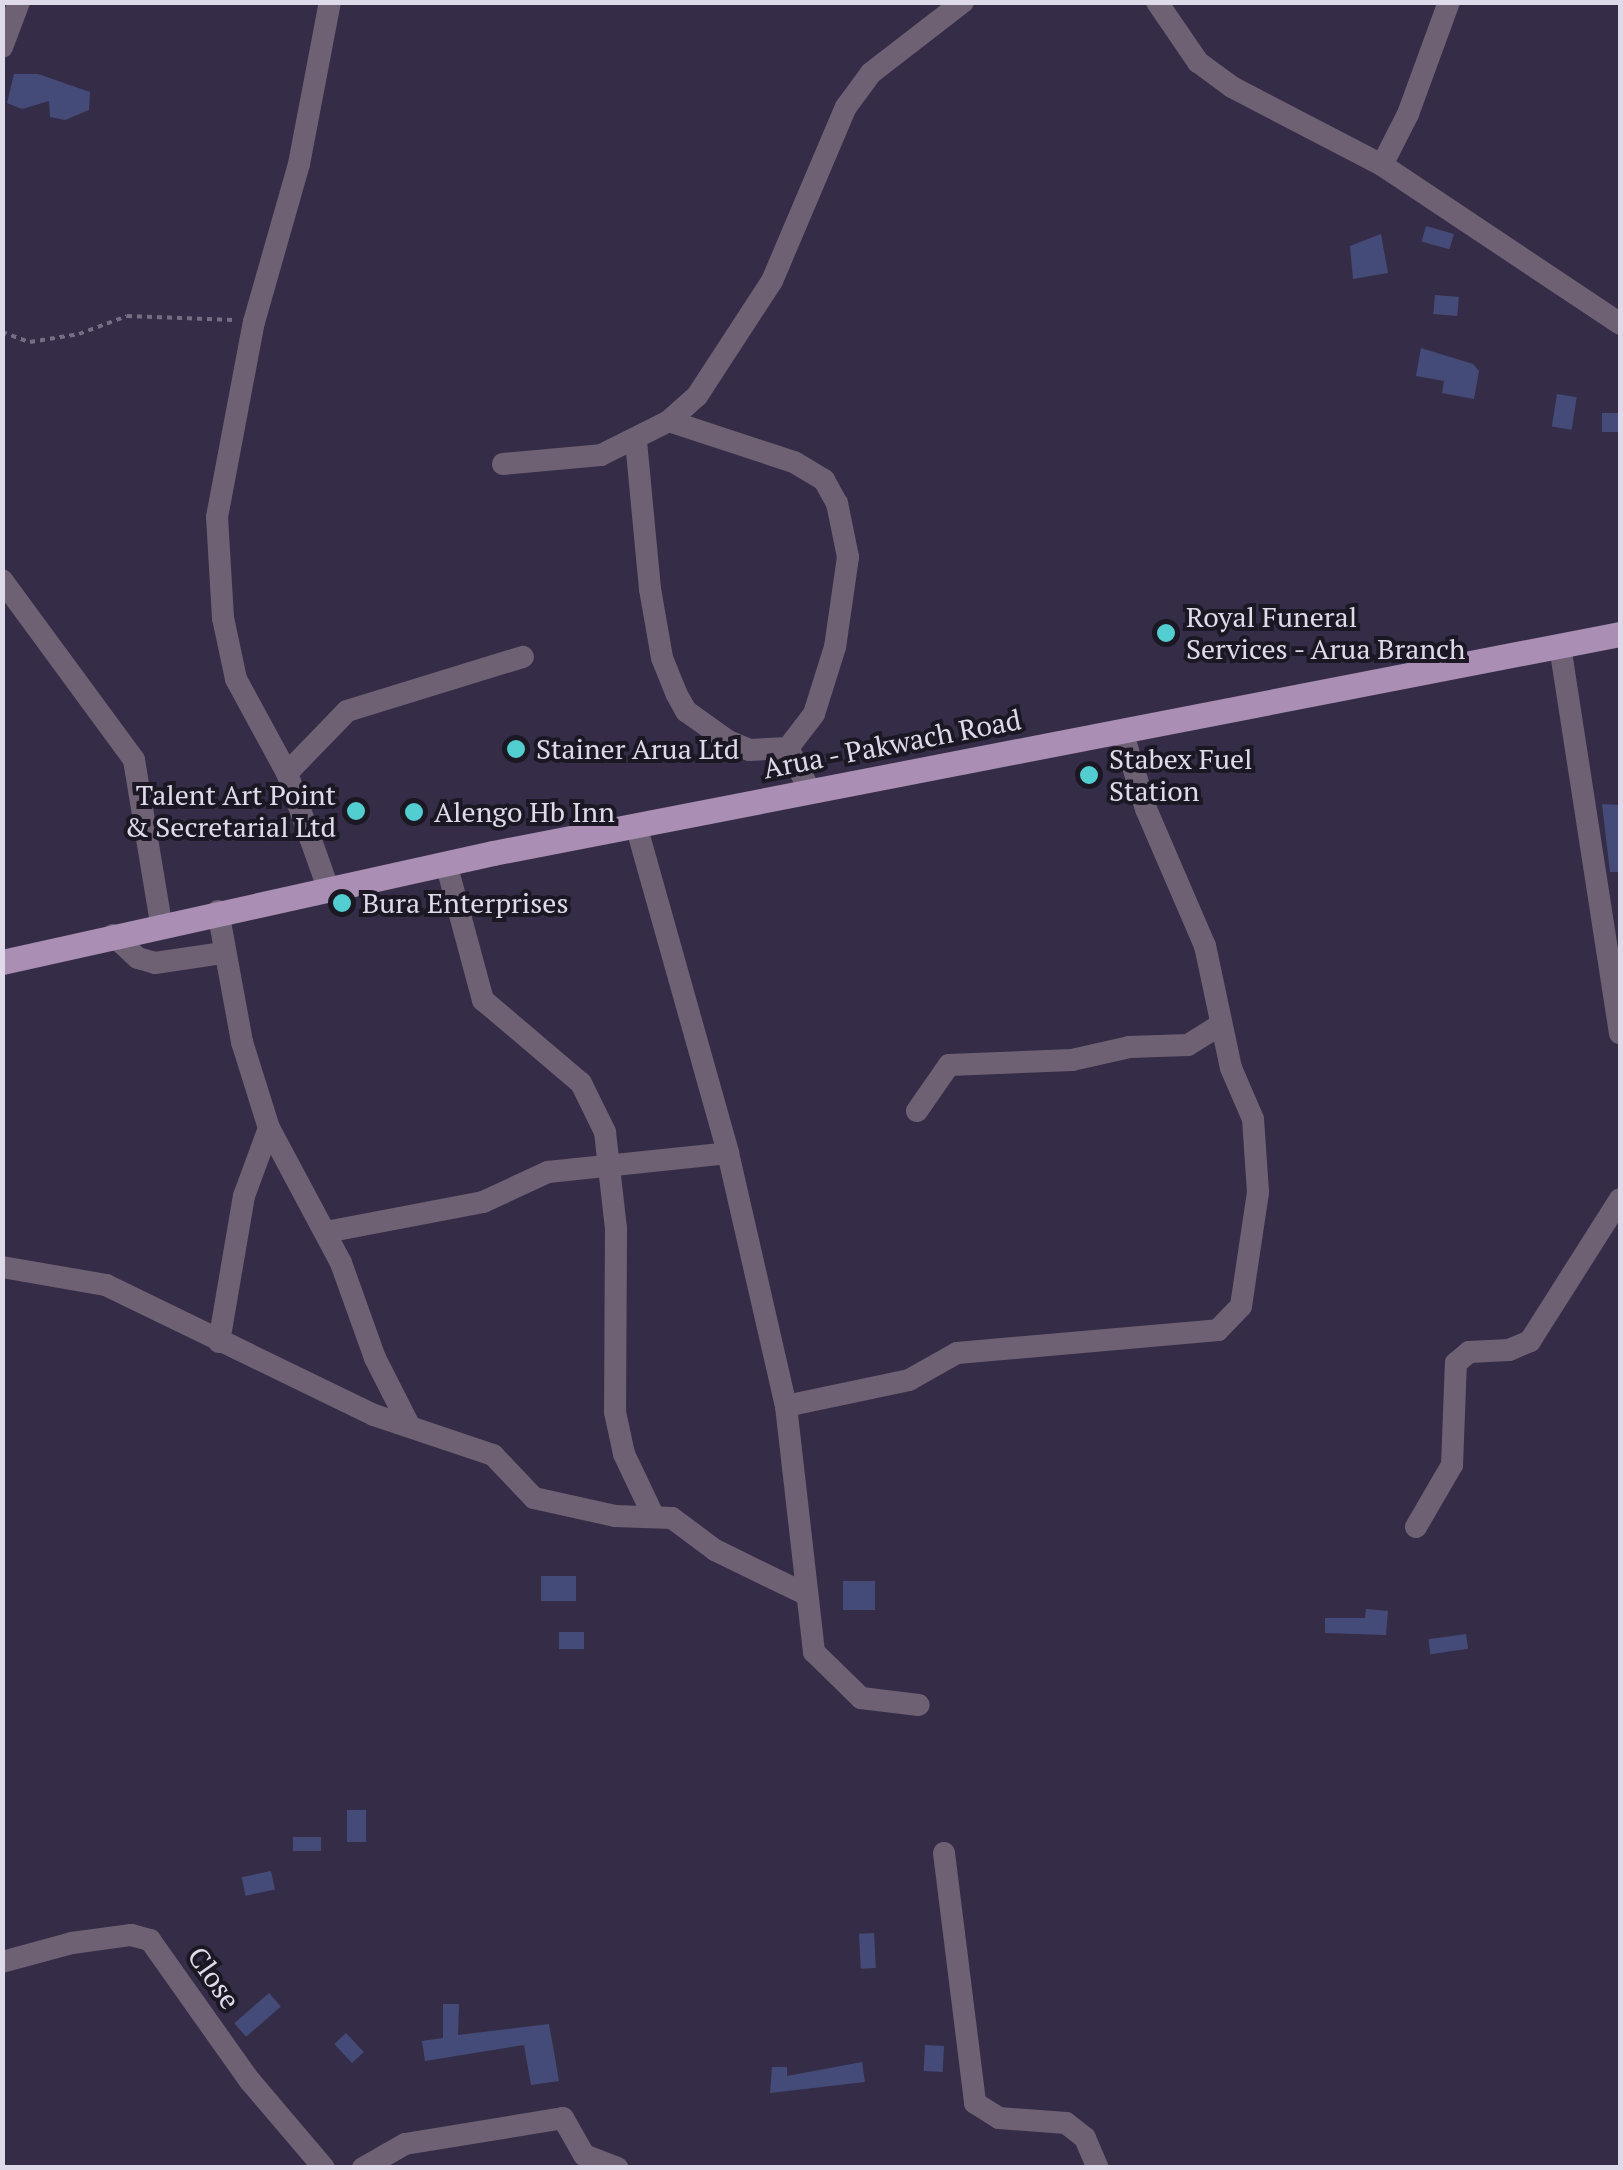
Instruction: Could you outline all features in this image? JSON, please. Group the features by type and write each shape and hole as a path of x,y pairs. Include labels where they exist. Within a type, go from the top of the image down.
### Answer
{"main road":[{"name":"Arua - Pakwach Road","path":"2,962 161,923 446,863 1620,634"}],"street":[{"path":"2,47 19,2"},
{"path":"328,888 287,773 236,679 218,565 219,487 243,402 254,322 299,164 330,2"},
{"path":"502,464 528,457 580,459 636,441 669,421 715,373 772,280 846,107 871,73 963,2"},
{"path":"1157,2 1198,62 1232,87 1382,165 1620,324"},
{"path":"1382,165 1408,114 1449,2"},
{"path":"636,441 650,589 676,693 686,711 728,741 749,750 788,748 814,714 835,647 848,557 838,504 824,480 794,462 669,421"},
{"path":"2,580 134,760 161,923"},
{"path":"1560,646 1620,1033"},
{"path":"287,773 347,711 523,657"},
{"path":"786,1406 909,1380 957,1353 1144,1339 1230,1323 1250,1267 1258,1192 1253,1119 1220,1024 1205,946 1146,809 1122,730"},
{"path":"788,748 810,791"},
{"path":"636,825 728,1153 786,1406 800,1490 803,1594 814,1652 831,1674 861,1698 919,1705"},
{"path":"446,863 483,1000 581,1084 600,1117 611,1166 615,1412 624,1454 653,1515"},
{"path":"218,911 223,953 269,1128 326,1232 410,1427"},
{"path":"113,935 138,958 155,963 223,953"},
{"path":"917,1111 949,1065 1072,1060 1128,1047 1188,1045 1220,1024"},
{"path":"220,1342 244,1196 269,1128"},
{"path":"326,1232 483,1202 539,1174 728,1153"},
{"path":"1416,1527 1452,1465 1456,1363 1470,1352 1510,1350 1530,1341 1620,1199"},
{"path":"2,1267 106,1285 220,1342 410,1427 494,1455 539,1500 616,1516 653,1515 684,1524 704,1544 803,1594"},
{"path":"944,1853 975,2104 999,2118 1066,2124 1085,2138 1098,2168"},
{"name":"Close","path":"2,1962 72,1943 131,1935 150,1940 250,2081 324,2168"},
{"path":"362,2168 406,2144 566,2118 584,2155 618,2168"}],"path":[{"path":"2,332 30,342 79,334 126,316 254,322"}],"building":[{"path":"14,74 38,74 90,92 89,110 65,120 50,117 49,101 22,109 7,103"},
{"path":"1426,226 1454,234 1449,249 1422,241"},
{"path":"1381,234 1388,273 1353,279 1350,246"},
{"path":"1435,295 1459,297 1457,316 1433,314"},
{"path":"1421,348 1473,364 1479,371 1474,399 1442,393 1444,381 1416,376"},
{"path":"1557,394 1577,397 1572,430 1552,427"},
{"path":"1602,413 1620,413 1620,432 1602,432"},
{"path":"1602,804 1620,805 1620,872 1610,872"},
{"path":"541,1576 576,1576 576,1601 541,1601"},
{"path":"843,1581 875,1581 875,1610 843,1610"},
{"path":"1366,1609 1388,1611 1386,1635 1325,1633 1325,1618 1365,1618"},
{"path":"559,1632 584,1632 584,1649 559,1649"},
{"path":"1466,1634 1468,1649 1430,1654 1428,1639"},
{"path":"347,1810 366,1810 366,1842 347,1842"},
{"path":"293,1837 321,1837 321,1851 293,1851"},
{"path":"271,1871 275,1890 246,1896 242,1877"},
{"path":"874,1933 876,1968 861,1969 859,1934"},
{"path":"269,1993 281,2007 246,2037 234,2023"},
{"path":"443,2004 459,2004 458,2035 549,2024 559,2081 531,2085 524,2045 425,2061 422,2041 443,2038"},
{"path":"346,2033 364,2052 352,2063 334,2044"},
{"path":"925,2045 944,2046 943,2072 924,2071"},
{"path":"862,2062 865,2082 770,2093 772,2067 787,2067 787,2076"}],"place":[{"name":"Royal Funeral Services - Arua Branch","path":"1166,633"},
{"name":"Stainer Arua Ltd","path":"516,749"},
{"name":"Stabex Fuel Station","path":"1089,775"},
{"name":"Talent Art Point & Secretarial Ltd","path":"356,811"},
{"name":"Alengo Hb Inn","path":"414,812"},
{"name":"Bura Enterprises","path":"342,903"}]}
